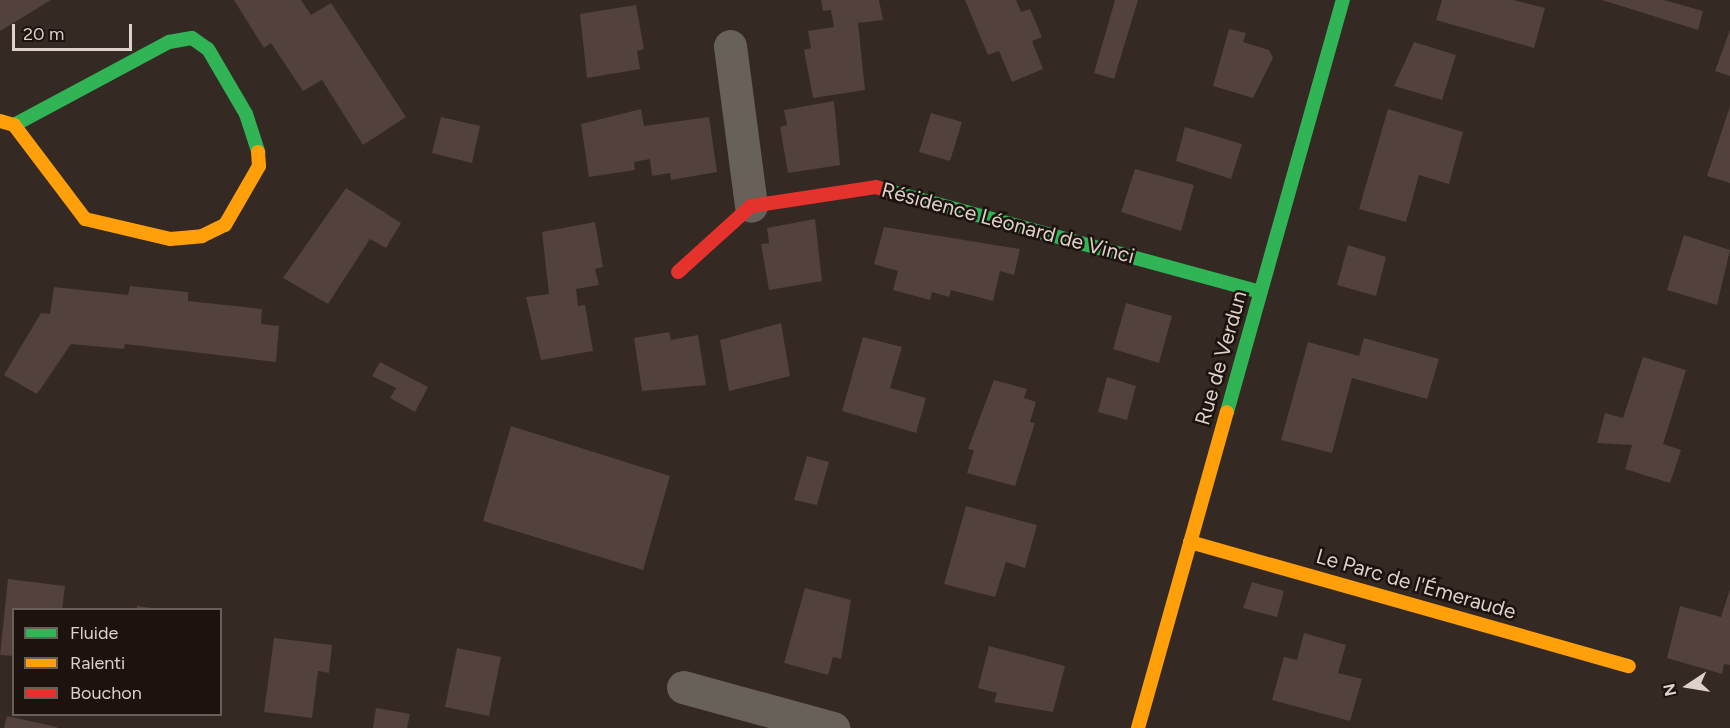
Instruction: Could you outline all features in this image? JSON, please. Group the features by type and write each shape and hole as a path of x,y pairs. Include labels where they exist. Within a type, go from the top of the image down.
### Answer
{"street":[{"name":"Rue de Verdun","path":"1138,728 1343,0"},
{"path":"0,121 14,125 85,219 170,239 202,236 225,225 259,166 257,138 246,114 208,49 192,38 169,42 14,125"},
{"path":"678,272 751,206 730,46"},
{"name":"Résidence Léonard de Vinci","path":"751,206 876,187 1261,292"},
{"name":"Le Parc de l'Émeraude","path":"1191,542 1629,666"},
{"path":"683,687 833,728"}],"building":[{"path":"0,0 51,0 0,31"},
{"path":"234,0 301,0 311,15 331,3 406,117 363,145 322,80 303,91 271,43 264,48"},
{"path":"821,0 879,0 883,20 858,23 865,90 813,98 804,50 811,48 808,31 834,27 831,10 823,11"},
{"path":"965,0 1016,0 1021,12 1030,9 1042,37 1032,41 1043,69 1012,82 999,51 988,55"},
{"path":"1115,0 1138,0 1114,79 1094,73"},
{"path":"1442,0 1513,0 1545,8 1534,48 1436,20"},
{"path":"1602,0 1664,0 1703,11 1698,30"},
{"path":"636,5 644,49 637,51 640,69 587,78 580,14"},
{"path":"1229,29 1246,33 1243,42 1269,50 1273,58 1253,98 1213,86"},
{"path":"1730,30 1730,76 1715,71"},
{"path":"1414,42 1456,55 1442,100 1394,86"},
{"path":"834,101 840,165 788,173 780,127 787,125 784,110"},
{"path":"1730,106 1730,183 1707,176"},
{"path":"641,109 644,126 709,117 717,172 671,180 670,173 652,176 650,159 634,162 635,170 589,177 581,124"},
{"path":"1388,109 1463,132 1449,184 1419,175 1406,222 1359,209"},
{"path":"931,113 962,122 950,161 919,152"},
{"path":"441,117 480,126 472,163 432,153"},
{"path":"1185,127 1242,144 1231,179 1176,161"},
{"path":"1135,169 1194,185 1181,231 1121,212"},
{"path":"346,188 401,223 386,248 370,239 328,304 283,278"},
{"path":"815,219 822,281 769,290 761,244 769,243 767,228"},
{"path":"595,222 603,267 595,269 599,285 576,289 578,306 585,305 593,351 541,360 526,297 549,294 542,232"},
{"path":"884,227 1020,249 1014,275 1000,271 993,301 951,290 949,297 932,292 930,300 893,290 898,271 874,264"},
{"path":"1684,235 1730,250 1717,305 1667,290"},
{"path":"1348,245 1386,257 1376,296 1337,285"},
{"path":"130,286 188,292 188,301 262,309 261,324 279,326 276,362 125,344 124,349 71,344 37,394 4,375 41,313 50,314 54,287 128,295"},
{"path":"1126,303 1172,316 1159,363 1113,349"},
{"path":"781,323 790,376 729,391 720,340"},
{"path":"669,332 671,340 698,335 706,385 642,391 634,338"},
{"path":"863,337 902,347 890,388 926,398 916,433 842,411"},
{"path":"1364,338 1439,359 1427,399 1352,378 1332,453 1281,440 1308,342 1359,356"},
{"path":"1643,357 1686,370 1663,444 1681,450 1670,483 1625,469 1632,445 1597,443 1605,413 1623,418"},
{"path":"380,362 428,387 415,412 390,398 396,388 372,376"},
{"path":"1107,377 1136,386 1127,420 1098,412"},
{"path":"994,380 1027,389 1024,398 1036,402 1030,422 1035,423 1015,486 967,473 974,450 968,449"},
{"path":"511,426 670,476 643,570 483,521"},
{"path":"807,456 829,462 817,505 794,500"},
{"path":"966,506 1037,525 1025,568 1006,562 995,597 944,584"},
{"path":"8,579 65,586 62,608 12,608 12,656 0,655"},
{"path":"1252,582 1284,591 1277,617 1243,608"},
{"path":"805,588 851,600 841,659 833,657 828,675 784,663"},
{"path":"1730,589 1730,665 1724,664 1722,674 1667,658 1680,606 1721,617"},
{"path":"1304,633 1346,645 1338,673 1362,679 1350,721 1272,700 1284,657 1297,660"},
{"path":"274,638 332,645 329,673 318,671 312,718 264,712"},
{"path":"989,646 1065,666 1053,712 994,702 997,693 978,688"},
{"path":"457,648 501,657 489,716 445,707"},
{"path":"376,708 410,714 407,728 373,728"},
{"path":"7,716 57,727 57,728 4,728"}],"traffic: fast":[{"path":"1227,412 1343,0"},
{"path":"14,125 169,42 192,38 208,49 246,114 258,152"},
{"path":"889,191 1261,292"}],"traffic: slow":[{"path":"0,121 14,125 85,219 170,239 202,236 225,225 259,166 258,152"},
{"path":"1138,728 1227,412"},
{"path":"1190,542 1629,666"}],"traffic: jam":[{"path":"678,272 751,206 876,187 889,191"}]}
